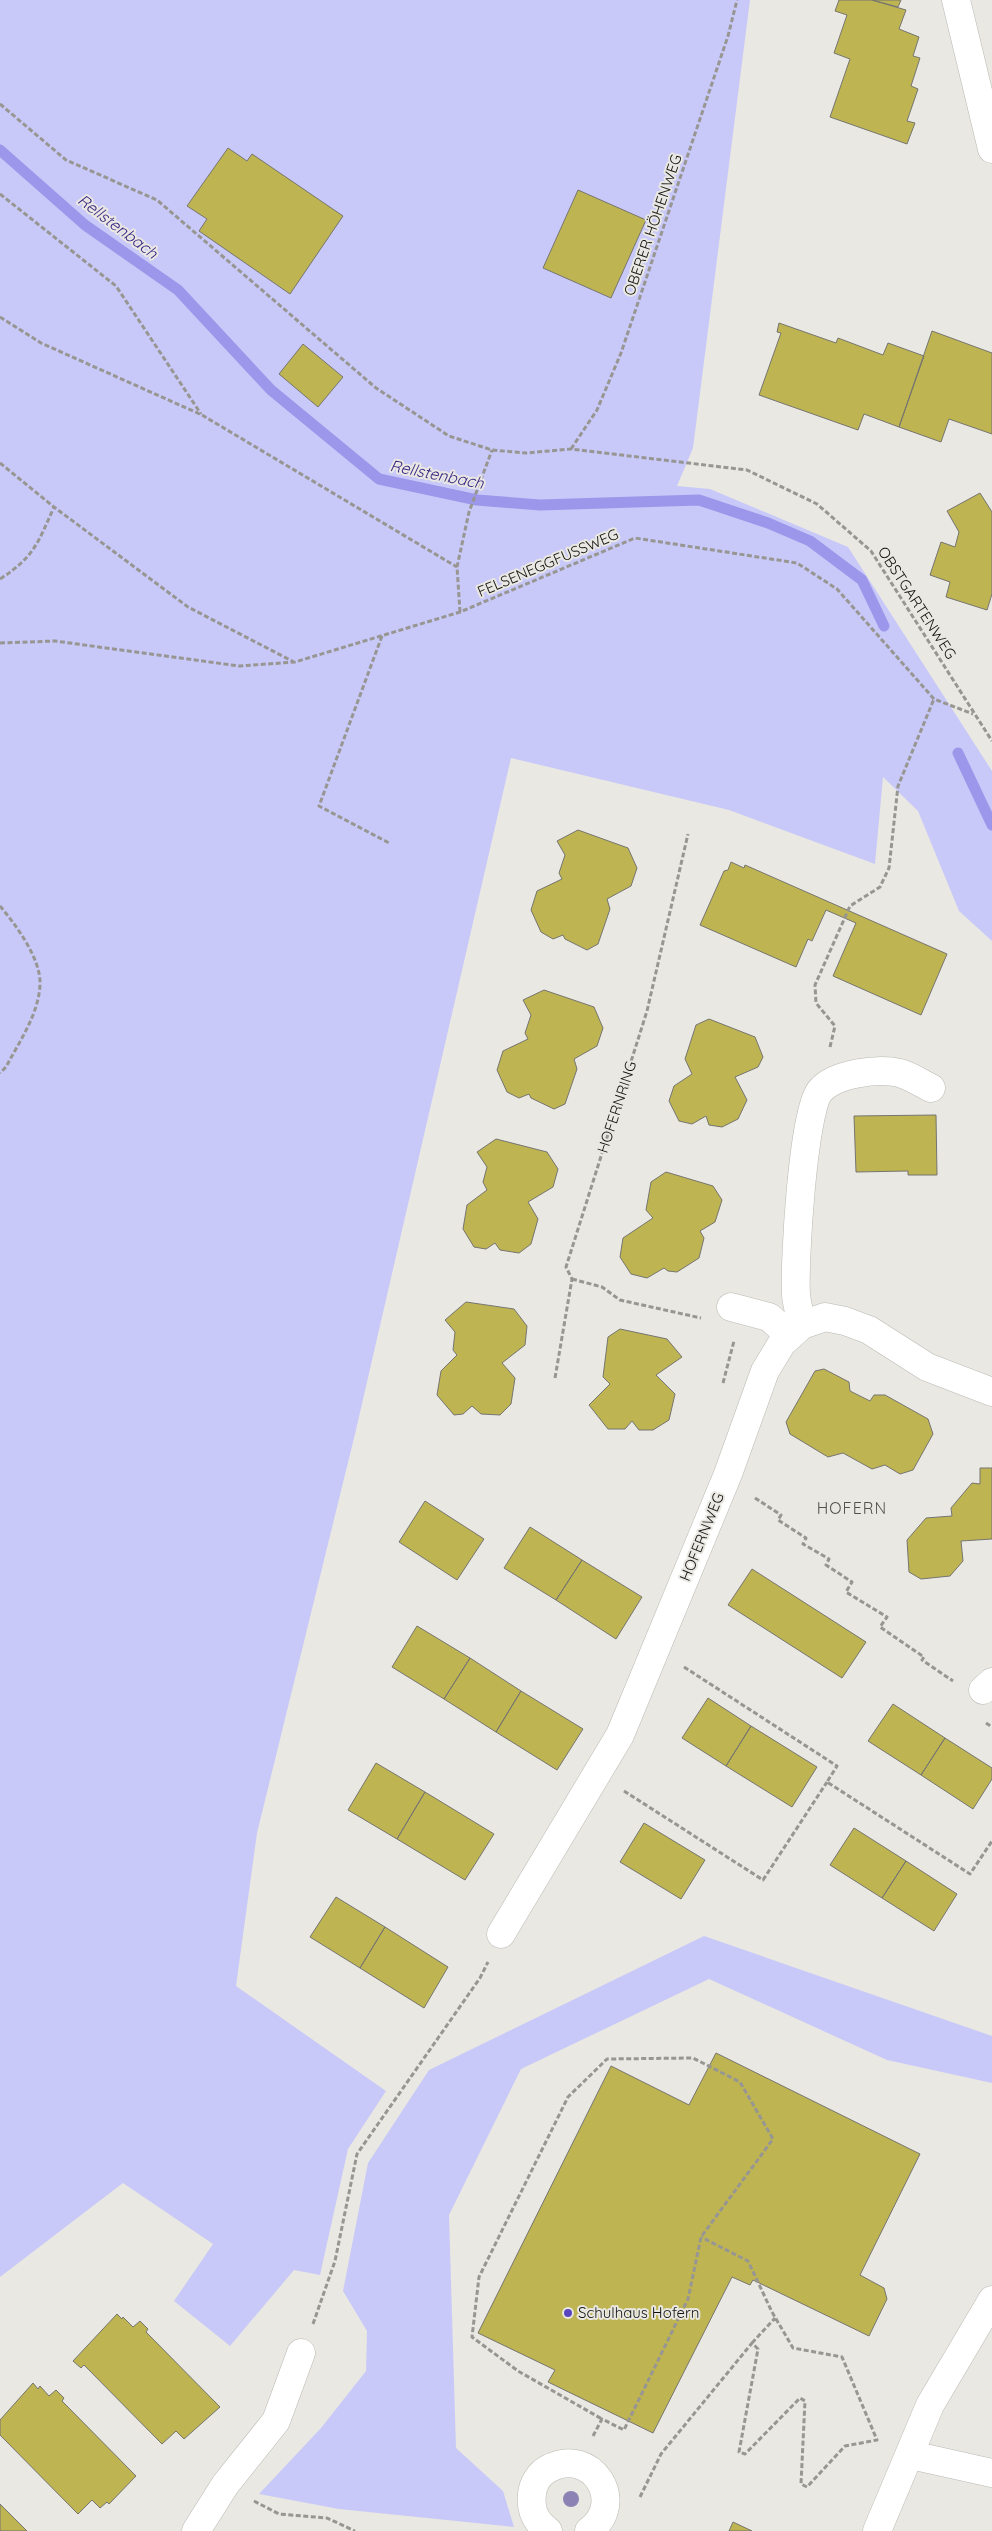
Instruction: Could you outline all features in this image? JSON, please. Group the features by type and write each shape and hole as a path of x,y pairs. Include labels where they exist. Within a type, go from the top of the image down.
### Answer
{"street":[{"path":"956,0 992,149"},
{"path":"796,1331 802,1175 809,1124 820,1091 835,1081 865,1071 900,1074 931,1088"},
{"path":"731,1307 769,1317 796,1331"},
{"path":"796,1331 825,1317 845,1321 869,1330 927,1367 992,1392"},
{"name":"HOFERNWEG","path":"501,1934 620,1735 728,1474 765,1372 782,1343 796,1331"},
{"path":"877,2531 930,2404 992,2300"},
{"path":"196,2531 225,2485 276,2421 301,2353"},
{"path":"910,2455 992,2473"},
{"path":"548,2531 540,2525 534,2514 531,2502 532,2490 537,2479 545,2471 556,2465 568,2462 580,2464 590,2470 599,2479 605,2490 606,2503 603,2515 596,2526 589,2531"}],"path":[{"name":"OBERER HÖHENWEG","path":"571,449 597,410 621,353 728,36 737,0"},
{"name":"OBSTGARTENWEG","path":"0,104 66,160 157,200 376,388 449,436 492,450 526,453 571,449 747,470 817,504 872,551 992,741"},
{"path":"0,194 116,286 202,415"},
{"path":"0,317 41,343 202,415 457,568"},
{"path":"460,612 457,568 469,512 492,450"},
{"path":"0,463 54,508 188,608 295,662"},
{"path":"0,579 15,569 36,548 54,508"},
{"name":"FELSENEGGFUSSWEG","path":"0,643 55,641 239,666 295,662 460,612 635,538 797,563 837,589 934,699 974,714"},
{"path":"382,636 319,806 389,844"},
{"path":"820,1091 835,1026 816,1003 815,985 850,906 880,887 889,868 898,786 934,699"},
{"name":"HOFERNRING","path":"555,1378 572,1279 566,1267 647,1011 688,834"},
{"path":"0,906 33,953 41,984 34,1013 6,1067 0,1073"},
{"path":"572,1279 602,1287 620,1300 703,1318"},
{"path":"720,1392 737,1334"},
{"path":"728,1474 754,1490 750,1495 782,1515 778,1520 806,1538 803,1544 829,1559 826,1565 852,1582 846,1592 887,1617 880,1627 924,1657 922,1660 954,1682"},
{"path":"597,1773 763,1880 837,1766 656,1649"},
{"path":"826,1782 970,1874 992,1840"},
{"path":"301,2353 324,2297 335,2261 357,2154 480,1978 501,1934"},
{"path":"693,2058 740,2082 773,2139 702,2237 688,2299 624,2430 602,2419 518,2371 472,2337 480,2277 568,2097 608,2059 693,2058"},
{"path":"702,2237 748,2261 775,2318 793,2348 842,2357 877,2440 845,2446 807,2487 801,2484 805,2401 800,2398 745,2454 739,2452 758,2348 752,2343"},
{"path":"636,2505 661,2454 752,2343 775,2318"},
{"path":"580,2464 602,2419"},
{"path":"261,2506 279,2514 327,2518 355,2531"}],"shaded area":[{"path":"0,0 750,0 693,448 677,486 710,489 848,547 992,771 992,941 959,911 918,811 883,777 875,864 729,810 511,758 355,1434 257,1833 236,1986 386,2091 348,2149 320,2275 294,2270 230,2346 174,2301 213,2244 123,2183 0,2277"},
{"path":"704,1936 992,2036 992,2083 887,2060 709,1979 521,2069 449,2215 456,2448 503,2491 514,2527 339,2509 259,2494 321,2428 366,2371 367,2331 343,2291 368,2163 429,2070"}],"building":[{"path":"839,0 872,0 906,10 899,29 919,37 913,56 920,58 911,86 918,89 907,121 915,123 907,144 830,117 850,59 834,53 847,15 835,11"},
{"path":"872,0 901,0 898,7"},
{"path":"228,148 247,161 252,154 343,216 290,294 199,231 207,219 187,206"},
{"path":"578,190 646,220 611,298 543,268"},
{"path":"779,323 836,343 838,338 883,355 888,343 924,356 899,427 864,414 858,430 759,395 781,333 777,332"},
{"path":"932,331 992,353 992,434 949,419 941,442 899,427"},
{"path":"303,344 343,377 318,407 279,374"},
{"path":"980,493 992,512 992,594 987,610 946,597 950,582 930,575 941,542 955,547 959,532 947,511"},
{"path":"578,830 628,848 637,868 631,886 607,899 610,909 598,944 587,950 565,939 563,935 553,939 541,932 531,910 537,891 562,879 559,873 565,855 557,841"},
{"path":"731,862 744,868 745,865 947,954 921,1015 833,976 856,923 826,910 812,941 808,939 796,967 700,925 724,871 728,870"},
{"path":"544,990 594,1007 603,1028 597,1046 574,1059 577,1069 565,1104 554,1109 531,1098 529,1094 519,1098 507,1092 497,1070 503,1051 528,1039 525,1033 531,1015 523,1000"},
{"path":"709,1019 755,1037 763,1057 758,1067 735,1077 747,1100 738,1119 722,1127 709,1125 706,1116 692,1124 679,1121 669,1101 674,1086 692,1074 685,1059 696,1025"},
{"path":"936,1115 937,1175 908,1175 908,1171 856,1172 854,1116"},
{"path":"496,1139 547,1152 558,1169 553,1187 528,1202 538,1219 531,1244 519,1253 500,1250 495,1243 486,1249 474,1247 463,1229 467,1205 487,1190 483,1182 487,1167 477,1152"},
{"path":"666,1172 713,1186 722,1200 715,1222 700,1231 704,1238 699,1258 677,1272 668,1271 664,1268 647,1278 631,1274 620,1257 623,1238 653,1218 646,1210 651,1182"},
{"path":"466,1302 514,1309 527,1326 525,1345 502,1363 515,1378 511,1404 500,1415 481,1414 472,1406 463,1414 454,1415 437,1395 441,1371 457,1355 453,1350 455,1332 445,1320"},
{"path":"620,1329 667,1339 682,1357 656,1375 675,1394 669,1420 653,1430 639,1430 632,1421 625,1429 608,1429 589,1405 610,1384 603,1377 608,1337"},
{"path":"824,1369 849,1382 850,1391 870,1401 874,1395 885,1395 928,1419 933,1434 913,1470 900,1474 885,1465 872,1469 843,1453 828,1457 790,1434 786,1422 815,1371"},
{"path":"980,1468 992,1468 992,1539 961,1541 963,1561 950,1576 921,1579 909,1572 907,1540 926,1518 952,1516 951,1508 972,1483 980,1484"},
{"path":"425,1501 484,1539 457,1580 399,1542"},
{"path":"530,1527 582,1560 556,1600 504,1568"},
{"path":"582,1560 642,1597 616,1639 556,1600"},
{"path":"752,1569 866,1642 842,1678 728,1605"},
{"path":"417,1626 470,1658 444,1699 392,1667"},
{"path":"470,1658 521,1691 496,1732 444,1699"},
{"path":"521,1691 583,1729 557,1770 496,1732"},
{"path":"708,1698 751,1726 726,1766 682,1738"},
{"path":"893,1704 945,1738 921,1775 868,1741"},
{"path":"751,1726 817,1767 792,1807 726,1766"},
{"path":"945,1738 992,1768 992,1779 973,1809 921,1775"},
{"path":"376,1763 425,1792 397,1839 348,1810"},
{"path":"425,1792 494,1834 465,1880 397,1839"},
{"path":"644,1823 705,1860 681,1899 620,1862"},
{"path":"854,1828 906,1861 882,1898 830,1865"},
{"path":"906,1861 957,1894 934,1931 882,1898"},
{"path":"336,1897 385,1927 360,1968 310,1937"},
{"path":"385,1927 448,1967 424,2008 360,1968"},
{"path":"716,2053 920,2154 860,2275 884,2288 887,2299 869,2336 753,2280 750,2285 732,2277 653,2433 548,2382 555,2370 478,2333 611,2066 689,2105"},
{"path":"117,2314 133,2327 140,2321 148,2329 146,2332 220,2407 184,2439 176,2431 162,2444 84,2365 81,2368 73,2361"},
{"path":"33,2383 38,2389 40,2386 49,2396 56,2390 64,2398 62,2401 136,2476 109,2504 107,2502 100,2508 92,2500 78,2514 0,2435 0,2420"},
{"path":"0,2504 27,2531 0,2531"},
{"path":"733,2522 752,2531 729,2531"}],"waterway":[{"name":"Rellstenbach","path":"0,150 85,225 178,290 271,390 379,479 477,500 540,505 699,500 768,523 810,541 862,580 884,626"},
{"name":"Rellstenbach","path":"958,753 992,825"}],"place":[{"name":"Schulhaus Hofern","path":"568,2313"}],"district":[{"name":"HOFERN","path":"852,1508"}]}
